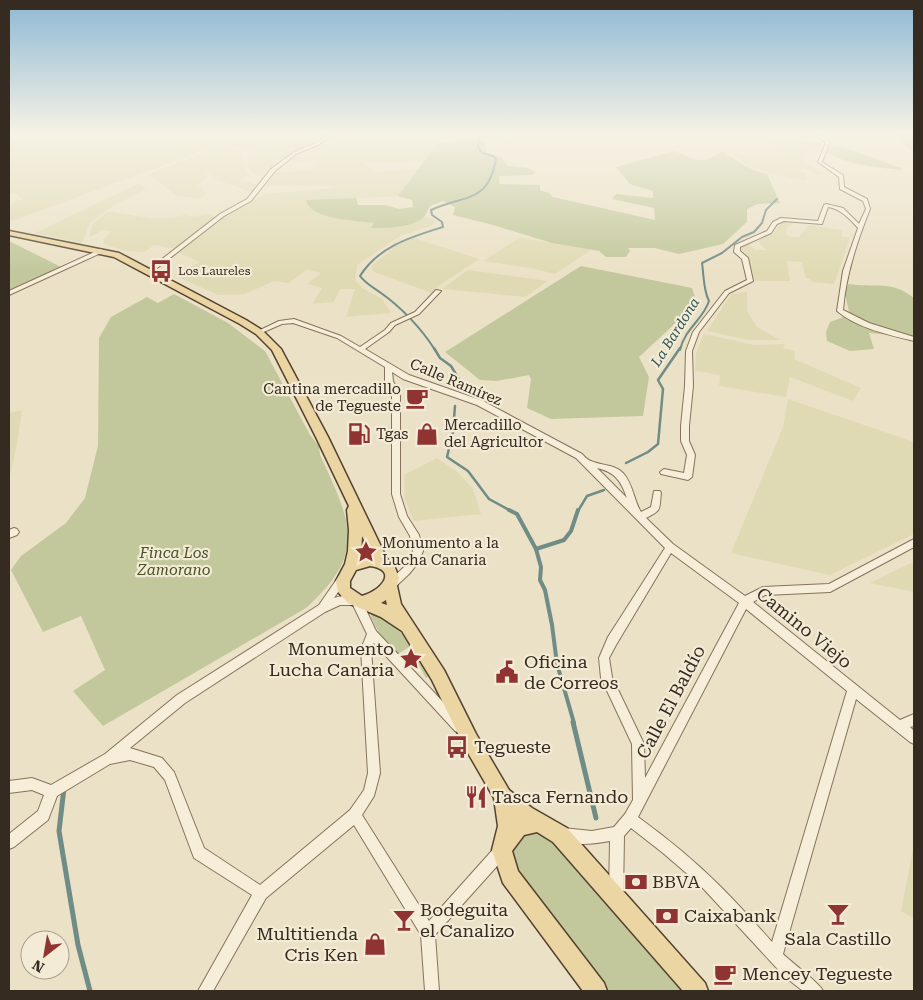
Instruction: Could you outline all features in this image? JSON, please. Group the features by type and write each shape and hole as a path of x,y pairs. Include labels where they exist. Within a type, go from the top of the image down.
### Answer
{"main road":[{"path":"9,233 116,255 150,271 259,332 276,349 322,437 382,563 389,569 392,578 390,586 384,594 373,600 360,601"},
{"path":"349,496 355,521 355,548 343,586 346,593 386,612 407,628"},
{"path":"348,570 363,560 382,563"},
{"path":"390,586 394,606 438,675 470,740 503,796 508,826 502,850 510,876 596,991"},
{"path":"503,796 560,835 697,991"},
{"path":"502,850 518,827 539,822"}],"street":[{"path":"150,271 222,215 248,200 266,179"},
{"path":"841,179 842,188 864,200 868,209 841,284 840,310 854,320 876,329 914,339"},
{"path":"664,472 688,477 690,455 685,441 685,426 690,351 696,332 728,292 750,281 745,258 737,252 737,246 769,232 774,223 783,219 820,223 826,205 833,205 849,215 860,228"},
{"path":"9,293 101,251"},
{"path":"361,349 387,331 393,324 417,313 438,291"},
{"name":"Calle Ramírez","path":"259,332 281,322 294,321 340,337 406,377 480,403 579,456 670,547"},
{"path":"388,367 390,381 396,396 396,494 403,517 414,535 418,551 415,560 390,586"},
{"path":"587,464 616,470 624,478 638,515 655,509 657,493"},
{"path":"744,602 764,591 830,588 914,543"},
{"path":"639,801 638,744 607,678 604,658 612,641 670,547"},
{"name":"Camino Viejo","path":"670,547 744,602 914,738"},
{"path":"321,609 348,570"},
{"path":"9,842 43,815 52,792 109,758 182,699 321,609 339,600 360,601 372,634 470,740"},
{"name":"Calle El Baldío","path":"630,819 744,602"},
{"path":"205,991 261,893 355,815 370,792 374,776 366,649 372,634"},
{"path":"774,956 853,690"},
{"path":"899,726 914,720"},
{"path":"109,758 130,754 158,762 170,776 199,853 261,893"},
{"path":"9,787 32,784 52,792"},
{"path":"355,815 428,933 432,991"},
{"path":"560,835 592,838 611,834 630,819 681,857 726,902 794,977 816,991"},
{"path":"611,834 616,900"},
{"path":"428,933 502,850"}],"shaded area":[{"path":"9,179 127,179 12,221 9,219 9,210 13,202 23,199 15,193 9,194"},
{"path":"155,179 205,179 198,185 206,194 199,199 176,195"},
{"path":"215,179 243,179 241,180 258,185 252,192"},
{"path":"271,179 411,179 398,196 306,201 348,221 375,223 372,227 411,223 424,217 432,218 435,222 431,226 400,236 357,265 355,281 364,289 382,299 391,313 346,317 355,289 340,289 334,302 312,304 322,288 307,284 321,273 307,269 289,283 274,281 245,294 218,295 174,275 200,262 179,253 227,215 264,194 326,189 335,186 265,186"},
{"path":"138,184 146,189 111,207 90,223 82,243 35,233"},
{"path":"108,211 149,218 172,218 184,215 195,217 206,214 216,217 176,249 154,245 144,252 125,251 104,244 103,240 112,231 104,230 89,237 93,224"},
{"path":"784,220 794,222 786,229 786,234 790,237 799,237 809,225 842,230 842,236 850,238 834,284 812,282 806,278 802,262 787,261 790,281 755,281 749,259 741,249 747,243 756,250 766,250 756,239 773,234"},
{"path":"414,238 479,259 438,286 432,293 374,272 372,269 373,265 397,245"},
{"path":"519,238 591,250 555,274 531,268 483,261"},
{"path":"468,270 548,281 525,297 442,289"},
{"path":"747,292 747,311 757,327 780,340 749,340 707,331 731,294"},
{"path":"704,334 755,345 785,344 783,348 795,351 794,359 861,388 853,401 790,377 786,397 719,386 720,375 695,371 696,353"},
{"path":"788,399 914,442 914,534 830,575 731,553 783,427"},
{"path":"22,410 17,444 9,480 9,413"},
{"path":"437,458 456,471 473,489 481,514 414,521 405,500 404,475"},
{"path":"914,563 914,592 870,583"},
{"path":"914,844 914,919 901,911"}],"green space":[{"path":"411,179 499,179 499,184 540,185 540,190 549,193 553,197 655,220 654,208 612,199 616,194 653,198 653,191 630,184 626,179 769,179 780,203 758,204 747,209 747,222 723,244 679,254 655,248 628,248 630,251 626,257 606,257 599,251 552,243 453,215 455,207 443,201 430,206 424,217 419,221 399,227 371,228 374,223 325,216 309,207 306,200 356,198 358,205 385,205 399,209 413,207 412,200 398,196"},
{"path":"9,241 61,267 9,290"},
{"path":"581,266 692,288 697,303 639,357 649,377 643,416 551,419 527,408 531,379 529,375 497,381 480,380 445,352"},
{"path":"848,284 890,287 906,292 914,298 914,337 869,333 874,349 850,351 827,341 826,332 830,322 841,318 849,312 845,294"},
{"name":"Finca Los Zamorano","path":"174,294 228,323 265,351 310,435 319,446 320,455 340,499 346,518 348,536 346,553 339,570 326,588 306,608 103,726 73,691 105,670 81,616 43,632 11,570 21,556 66,523 85,498 98,446 99,338 111,317 147,297 158,303"},
{"path":"372,613 399,631 413,648 430,675 426,678 409,647 398,654 379,633 371,617"},
{"path":"531,829 548,832 619,919 687,991 607,991 568,944 517,874 512,853 518,836"}],"waterway":[{"path":"435,350 424,334 403,312 360,276 376,257 386,250 408,239 443,227 442,222 432,215 431,210 481,191 489,179"},
{"name":"La Bardona","path":"680,350 682,342 703,314 709,301 702,263 722,253 742,237 754,232 762,223 766,210 777,199"},
{"path":"434,348 440,358 451,366 460,381"},
{"name":"La Bardona","path":"626,463 648,452 658,444 663,389 658,380 680,348"},
{"path":"455,406 453,432 447,457 468,471 489,499 511,511"},
{"name":"La Bardona","path":"578,511 587,496 604,490"},
{"name":"La Bardona","path":"536,549 564,540 571,531 578,510"},
{"path":"511,511 517,514 536,549"},
{"path":"536,549 541,567 540,580 545,590 552,625 557,664 574,723"},
{"path":"573,722 596,818"},
{"path":"64,788 59,831 78,945 90,991"}],"place":[{"name":"Los Laureles","path":"161,271"},
{"name":"Cantina mercadillo de Tegueste","path":"417,398"},
{"name":"Tgas","path":"359,434"},
{"name":"Mercadillo del Agricultor","path":"427,434"},
{"name":"Monumento a la Lucha Canaria","path":"366,552"},
{"name":"Monumento Lucha Canaria","path":"411,659"},
{"name":"Oficina de Correos","path":"507,672"},
{"name":"Tegueste","path":"457,747"},
{"name":"Tasca Fernando","path":"476,797"},
{"name":"BBVA","path":"636,882"},
{"name":"Sala Castillo","path":"838,914"},
{"name":"Caixabank","path":"667,916"},
{"name":"Bodeguita el Canalizo","path":"404,920"},
{"name":"Multitienda Cris Ken","path":"375,944"},
{"name":"Mencey Tegueste","path":"725,974"}]}
